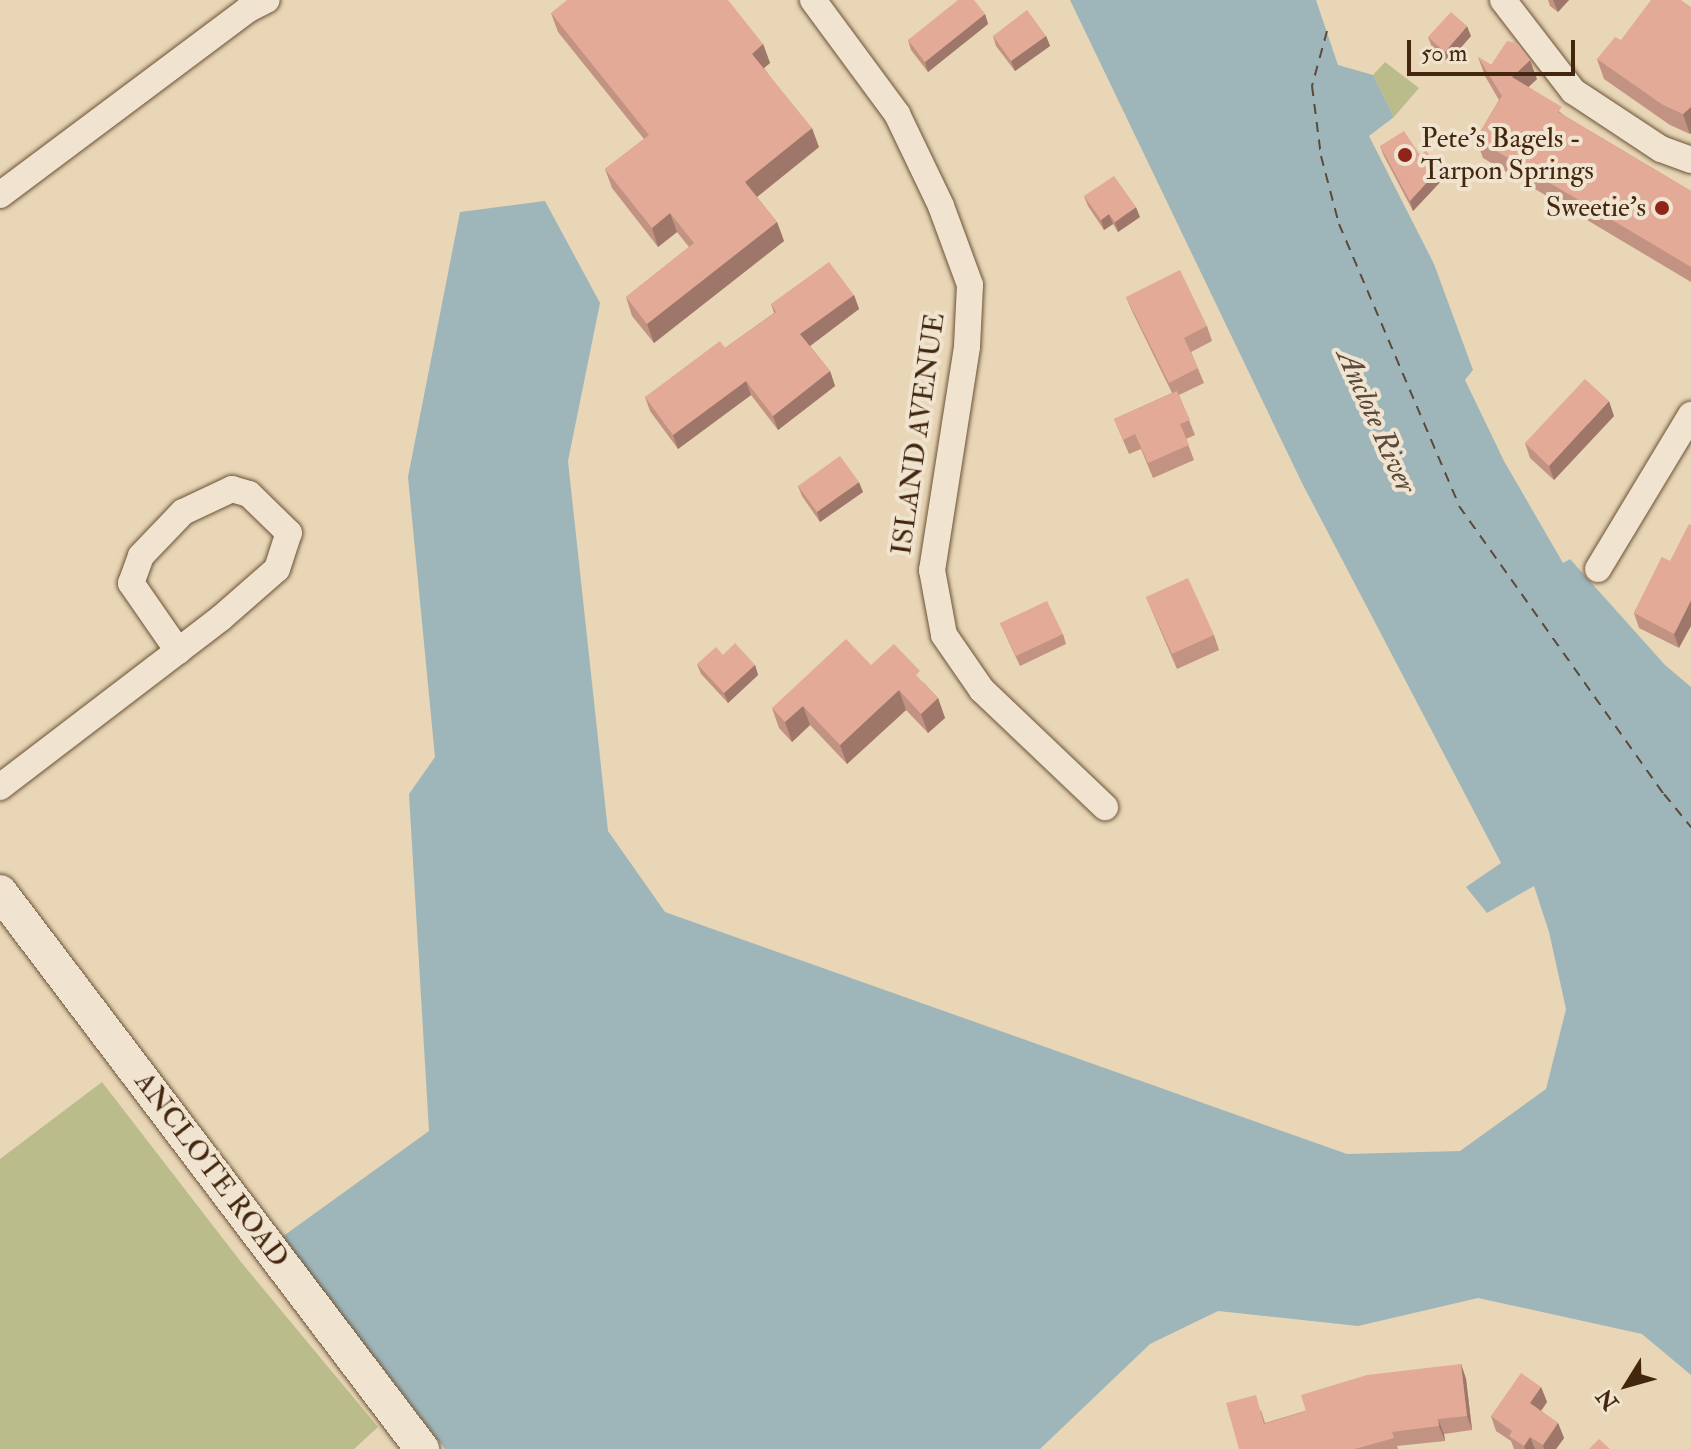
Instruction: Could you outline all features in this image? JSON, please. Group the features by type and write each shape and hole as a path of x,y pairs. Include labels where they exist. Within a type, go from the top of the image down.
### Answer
{"street":[{"path":"0,195 247,10 267,0"},
{"name":"ISLAND AVENUE","path":"813,0 897,114 941,206 970,285 967,347 932,570 944,635 982,690 1105,807"},
{"path":"1503,0 1573,91 1661,149 1691,160"},
{"path":"1598,569 1683,447 1691,415"},
{"path":"0,787 178,651 277,569 289,533 249,494 232,489 183,512 141,556 131,583 178,651"},
{"name":"ANCLOTE ROAD","path":"0,892 422,1449"}],"green space":[{"path":"1385,62 1419,88 1394,117 1373,75"},
{"path":"102,1082 241,1262 378,1427 354,1449 0,1449 0,1159"}],"water":[{"name":"Anclote River","path":"1070,0 1316,0 1338,65 1373,75 1394,117 1369,136 1434,264 1473,370 1465,380 1504,461 1563,563 1570,559 1665,665 1691,687 1691,1375 1642,1334 1478,1298 1358,1326 1218,1311 1150,1344 1040,1449 445,1449 282,1237 429,1131 409,794 435,757 408,477 460,212 545,201 600,303 568,461 608,831 665,912 1347,1154 1460,1151 1546,1089 1566,1009 1549,932 1534,886 1487,913 1466,887 1501,863 1302,483"}],"building":[{"path":"567,0 728,0 763,44 752,54 812,128 745,182 777,222 647,324 626,297 694,243 670,213 652,228 605,169 649,135 551,13"},
{"path":"958,0 974,0 985,14 925,62 908,40"},
{"path":"1651,0 1681,0 1691,7 1691,107 1683,114 1663,105 1597,59 1615,37 1621,40"},
{"path":"1027,10 1046,36 1011,61 993,36"},
{"path":"1451,12 1467,26 1445,52 1428,37"},
{"path":"1507,41 1517,43 1530,60 1512,77 1562,107 1558,112 1691,191 1691,267 1476,139 1502,96 1478,57 1491,65"},
{"path":"1404,131 1420,155 1426,151 1440,168 1410,201 1380,146"},
{"path":"1114,176 1136,207 1115,222 1109,214 1101,220 1084,196"},
{"path":"829,262 854,295 800,334 830,371 773,416 746,381 673,435 645,397 720,341 725,348 776,312 771,304"},
{"path":"1180,270 1207,326 1184,338 1198,368 1169,383 1126,297"},
{"path":"1585,379 1609,401 1549,466 1525,443"},
{"path":"1177,391 1190,420 1180,424 1189,445 1148,463 1135,434 1123,440 1114,419"},
{"path":"840,456 859,482 817,512 798,486"},
{"path":"1689,524 1691,600 1674,634 1634,613 1662,557 1670,561"},
{"path":"1188,578 1214,635 1172,654 1146,597"},
{"path":"1047,601 1063,634 1016,656 1000,623"},
{"path":"846,639 871,665 894,644 920,671 916,675 938,698 921,714 899,690 840,745 803,706 785,722 772,708"},
{"path":"735,643 755,665 724,693 697,664 716,647 723,655"},
{"path":"1461,1364 1467,1416 1438,1419 1439,1426 1392,1432 1394,1438 1355,1449 1239,1449 1226,1403 1256,1395 1264,1424 1306,1411 1301,1395 1367,1375"},
{"path":"1521,1373 1541,1387 1530,1403 1558,1423 1543,1445 1530,1437 1524,1446 1509,1436 1512,1431 1491,1416"},
{"path":"1599,1439 1610,1449 1589,1449"}],"ferry route":[{"path":"1327,31 1312,86 1321,156 1339,224 1459,506 1664,794 1691,827"}],"place":[{"name":"Pete's Bagels - Tarpon Springs","path":"1405,155"},
{"name":"Sweetie's","path":"1662,208"}]}
